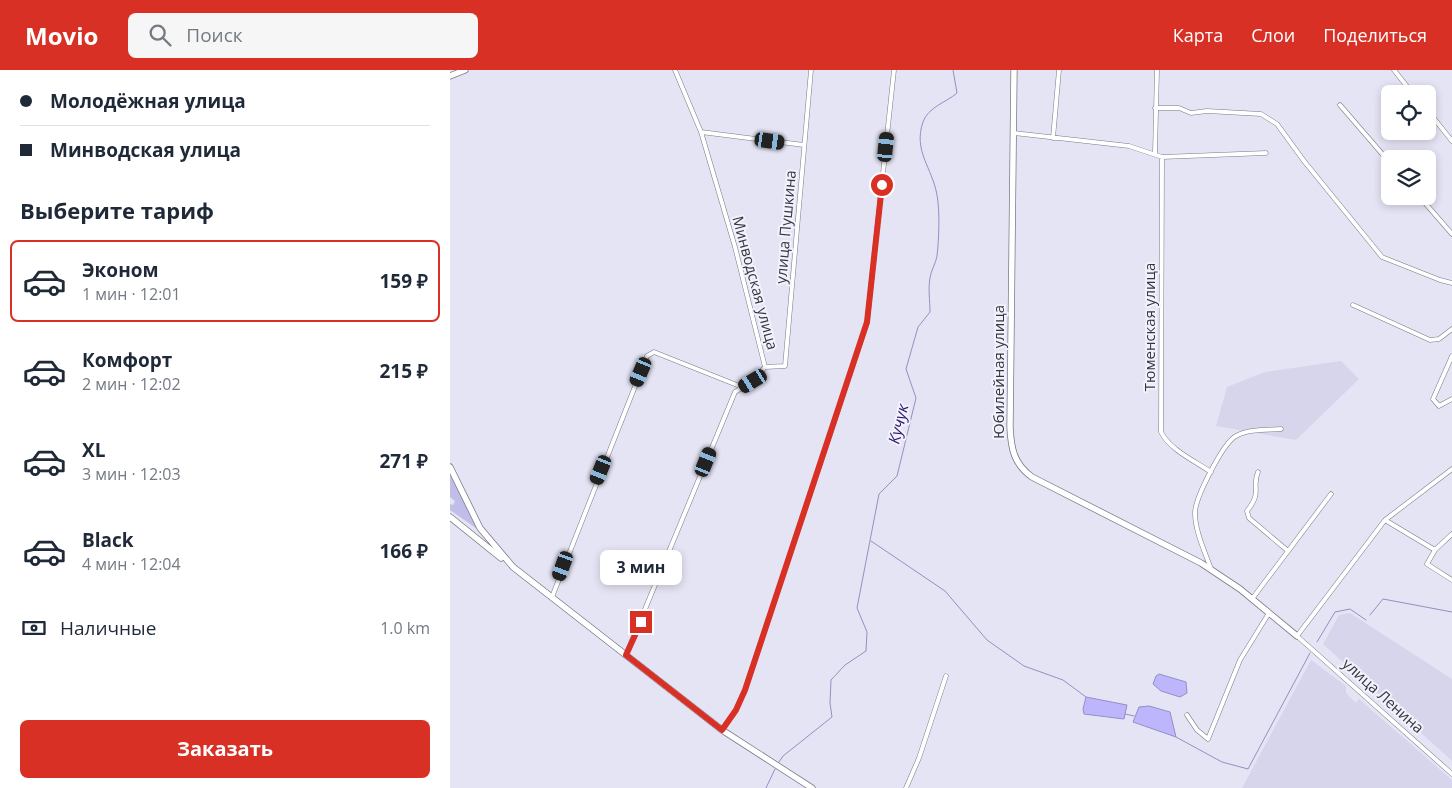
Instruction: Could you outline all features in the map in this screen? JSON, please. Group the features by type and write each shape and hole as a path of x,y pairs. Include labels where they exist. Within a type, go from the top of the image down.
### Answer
{"street":[{"path":"450,76 465,70"},
{"name":"Минводская улица","path":"626,655 735,392 753,381 765,367 735,247 701,132 675,70"},
{"name":"улица Пушкина","path":"765,367 785,366 812,70"},
{"path":"722,730 736,710 745,690 867,322 894,70"},
{"name":"Юбилейная улица","path":"1014,70 1010,427 1016,462 1032,477 1211,569 1252,599 1297,636"},
{"path":"1053,138 1059,70"},
{"path":"1155,154 1157,70"},
{"path":"1394,70 1406,85"},
{"path":"1340,105 1381,153"},
{"path":"1155,108 1179,108 1191,112 1261,114 1277,124 1304,161 1382,257 1440,280 1452,282"},
{"path":"1436,121 1452,141"},
{"path":"701,132 804,145"},
{"path":"1014,133 1130,146 1162,157 1266,153"},
{"name":"Тюменская улица","path":"1162,157 1161,432 1165,440 1172,446 1211,472"},
{"path":"1427,205 1452,234"},
{"path":"1353,305 1430,340 1439,338 1452,329"},
{"path":"552,597 647,356 654,352 742,387"},
{"path":"1452,356 1433,396 1433,401 1437,406 1441,406 1452,399"},
{"path":"1211,569 1195,514 1196,504 1211,472 1234,436 1241,433 1281,429"},
{"path":"450,467 480,528 513,567"},
{"path":"1297,636 1385,520 1452,469"},
{"path":"1258,472 1256,477 1256,497 1247,511 1249,518 1288,551"},
{"path":"1252,599 1331,494"},
{"path":"450,517 722,730 812,788"},
{"path":"1385,520 1435,550"},
{"path":"1452,534 1435,550 1428,561 1428,567 1452,580"},
{"path":"1186,714 1197,730 1208,738 1240,660 1269,613"},
{"name":"улица Ленина","path":"1297,636 1452,774"},
{"path":"906,788 919,758 946,676"}],"shaded area":[{"path":"1341,361 1359,379 1296,440 1216,426 1227,387 1265,372"},
{"path":"450,475 480,531 450,510 450,504 453,505 455,501 450,497"},
{"path":"1350,613 1452,679 1452,761 1323,644 1339,615"},
{"path":"1311,660 1346,686 1346,693 1356,703 1359,699 1452,780 1452,788 1242,788"},
{"path":"1159,674 1186,682 1187,693 1180,697 1161,691 1153,684 1156,676"},
{"path":"1086,697 1127,705 1124,719 1084,714 1083,709"},
{"path":"1149,706 1170,712 1176,737 1133,722 1139,707"}],"waterway":[{"name":"Кучук","path":"779,762 783,756 832,717 830,703 831,680 845,665 866,651 867,632 857,608 879,494 897,476 916,398 906,369 918,327 930,312 929,282 937,256 938,202 935,185 924,159 920,142 921,132 923,122 929,112 957,93 953,70"},
{"path":"871,541 945,591 987,640 1024,666 1063,680 1086,697"},
{"path":"1370,615 1383,599 1452,612"},
{"path":"1317,642 1335,612 1350,609 1366,620"},
{"path":"1176,737 1222,762 1248,769 1310,653"},
{"path":"1125,714 1134,716"},
{"name":"Кучук","path":"766,788 775,769"}],"route":[{"path":"641,622 626,655 722,730 736,710 745,690 796,541 867,322 871,301 882,185"}]}
